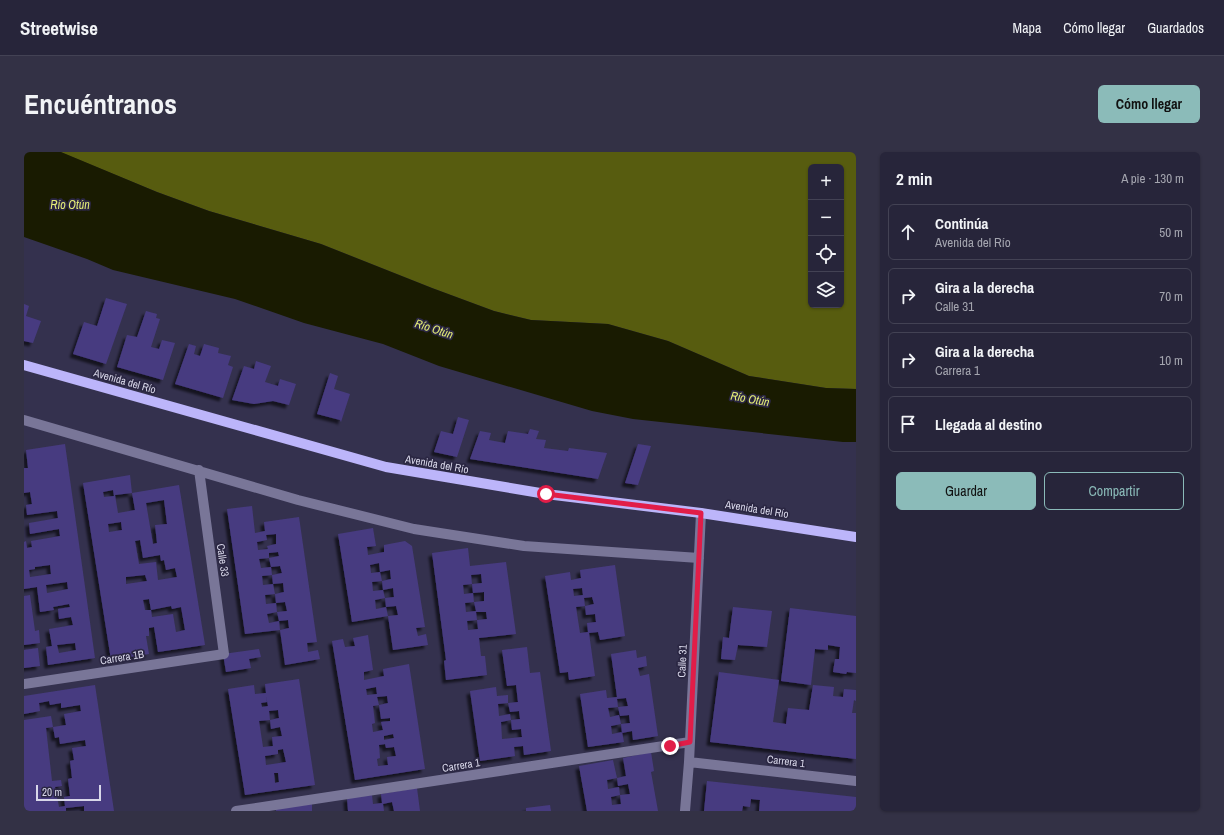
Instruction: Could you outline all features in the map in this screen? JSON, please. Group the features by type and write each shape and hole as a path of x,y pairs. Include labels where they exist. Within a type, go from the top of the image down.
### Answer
{"main road":[{"name":"Avenida del Río","path":"24,365 386,467 546,494 701,513 856,537"}],"street":[{"path":"24,420 298,500 414,529 524,546 699,558"},
{"name":"Calle 33","path":"199,470 224,654"},
{"name":"Calle 31","path":"685,811 689,762 701,513"},
{"name":"Carrera 1B","path":"24,684 224,654"},
{"name":"Carrera 1","path":"236,811 690,742"},
{"name":"Carrera 1","path":"689,762 856,781"}],"shaded area":[{"path":"60,152 856,152 856,389 826,388 749,376 668,341 608,324 531,320 494,311 321,244 209,211 157,192"}],"water":[{"name":"Río Otún","path":"24,152 61,152 157,192 209,211 321,244 494,311 531,320 608,324 668,341 749,376 826,388 856,389 856,442 843,442 633,419 592,411 439,366 383,344 304,323 235,299 113,270 87,259 24,237"}],"building":[{"path":"106,298 127,304 106,364 73,354 84,322 97,326"},
{"path":"24,304 29,306 26,316 41,321 33,343 24,341"},
{"path":"146,311 157,314 156,318 160,319 151,347 159,349 162,340 175,343 163,380 117,367 127,335 137,337"},
{"path":"189,344 196,346 194,354 200,356 204,344 219,348 218,353 231,356 228,365 233,367 223,398 175,384"},
{"path":"256,361 271,366 265,382 278,386 280,379 296,384 289,405 273,401 254,404 232,400 244,366 254,369"},
{"path":"330,373 338,376 334,389 350,394 341,422 340,420 317,414"},
{"path":"458,417 469,420 457,457 434,452 441,431 453,434"},
{"path":"530,429 539,431 536,439 546,440 544,448 568,451 569,448 607,453 598,479 470,459 480,431 491,433 489,440 505,443 508,431 528,434"},
{"path":"65,444 95,658 48,665 46,647 52,646 49,629 73,625 71,617 59,619 58,609 70,607 69,604 53,607 54,610 40,612 37,587 24,589 24,542 26,541 27,548 32,547 31,541 60,536 59,529 30,534 29,523 58,518 57,511 27,515 26,505 32,504 30,492 24,493 24,468 28,468 26,450","holes":["50,565 51,574 30,577 29,570 35,569 35,567","67,582 68,589 47,593 46,585","75,643 76,650 59,653 57,645"]},
{"path":"638,444 651,446 638,485 625,483"},
{"path":"130,475 132,493 179,485 205,645 158,652 154,627 149,628 149,636 146,636 149,654 111,660 83,483","holes":["113,490 114,496 104,497 103,492","132,493 135,510 118,513 115,495","164,500 167,524 155,525 157,543 153,544 146,503","121,522 122,530 109,532 108,524","140,540 143,558 160,555 161,561 164,560 166,570 175,568 177,577 158,580 156,562 139,564 135,541","145,575 147,581 126,584 126,577","149,599 151,610 145,610 143,600","171,606 172,609 181,607 185,630 176,632 173,614 152,617 151,610"]},
{"path":"252,506 255,533 265,531 264,522 299,517 317,642 307,643 308,652 318,650 320,659 285,665 280,630 245,634 227,509","holes":["276,534 276,544 267,546 268,549 258,550 257,542 267,540 266,535","278,552 279,556 269,558 269,553","269,558 271,567 261,568 259,559","280,566 282,573 272,575 271,567","272,575 273,584 263,585 262,576","283,583 284,592 275,594 273,584","275,594 276,603 266,604 265,595","285,602 287,611 277,612 276,603","277,612 279,621 269,623 267,614","288,620 289,628 280,630 279,621"]},
{"path":"373,528 376,546 367,547 368,555 384,552 384,545 405,541 412,546 425,627 416,628 418,636 426,634 428,645 393,650 388,616 352,622 338,534","holes":["379,563 380,572 371,573 370,565","390,570 391,579 382,581 380,572","382,581 383,590 373,591 372,582","393,588 394,597 385,598 383,590","385,598 386,607 376,609 375,600","396,606 398,615 388,616 386,607"]},
{"path":"468,548 470,566 506,562 516,634 479,638 481,656 485,656 487,675 446,680 444,661 446,660 432,553","holes":["481,574 482,583 472,584 471,575","472,584 473,593 464,594 463,585","484,592 484,601 474,602 473,593","474,602 476,611 466,612 465,603","476,612 486,612 487,619 477,620","477,620 478,629 468,630 467,621"]},
{"path":"615,565 625,636 600,640 598,632 589,633 595,676 569,680 568,672 560,673 545,576 570,572 571,580 581,578 580,570","holes":["582,588 583,595 574,596 573,589","592,597 594,604 585,606 584,598","585,606 586,615 595,614 596,622 587,623 588,632 580,633 576,607"]},
{"path":"30,595 35,631 39,630 40,643 24,645 24,596"},
{"path":"733,607 772,611 767,647 738,645 735,660 721,659 723,637 729,638"},
{"path":"790,608 856,616 856,673 847,672 846,674 833,672 835,659 839,659 840,647 828,645 828,650 815,649 811,685 781,681"},
{"path":"368,635 373,670 364,672 364,680 384,676 383,669 409,664 425,769 355,780 332,641 343,639 345,647 355,646 353,638","holes":["376,687 377,694 367,695 366,689","387,696 388,703 379,705 377,697","379,705 381,719 390,718 390,721 381,722 383,730 373,732 372,724 375,723 373,706","393,734 394,738 384,740 384,736","385,744 386,748 394,747 396,756 387,757 388,765 378,766 377,759 380,758 379,745"]},
{"path":"527,647 530,673 540,672 551,751 524,755 523,746 514,747 515,756 480,761 470,691 496,687 497,696 508,695 508,703 518,702 516,685 507,686 502,650","holes":["508,703 510,712 519,711 520,719 511,720 510,714 499,716 498,704","511,720 512,730 521,729 522,737 502,739 501,722"]},
{"path":"38,648 40,666 24,668 24,650"},
{"path":"259,649 261,657 249,659 251,668 226,672 223,654"},
{"path":"636,650 637,658 646,656 647,666 638,668 640,676 649,674 658,736 633,740 632,731 622,733 624,742 588,747 580,694 606,690 607,698 617,697 611,654","holes":["626,698 628,706 618,707 617,699","618,707 620,716 629,715 630,723 621,724 619,715 610,717 608,708","621,724 622,732 612,734 611,726"]},
{"path":"719,672 779,680 773,722 786,724 788,708 809,710 813,685 834,687 833,696 843,697 844,689 856,690 856,701 854,700 852,713 856,713 856,759 710,742"},
{"path":"299,679 315,785 245,795 228,689 254,685 255,694 266,693 265,684","holes":["266,696 268,706 262,707 261,703 267,702","278,710 279,718 270,720 269,711","270,720 271,729 280,727 282,736 272,737 273,746 263,747 259,721","283,749 286,762 266,765 265,756 278,754 278,750","274,773 278,773 279,782 275,783"]},
{"path":"95,685 114,811 84,811 84,806 66,808 66,811 24,811 24,720 51,716 53,727 66,725 64,714 81,711 80,705 61,708 61,703 50,705 49,701 39,703 40,711 24,714 24,696","holes":["53,727 55,738 59,737 60,744 85,740 86,746 72,748 74,760 70,761 72,778 68,779 70,796 64,797 65,806 59,807 55,787 62,786 61,780 52,781 46,728"]},
{"path":"651,752 654,771 651,772 658,811 587,811 579,766 613,760 617,778 626,776 623,758","holes":["617,778 618,786 628,784 630,794 620,795 619,787 608,789 607,780","620,795 621,804 612,805 611,797"]},
{"path":"707,781 856,797 856,811 759,811 760,800 751,799 750,807 743,806 742,811 704,811"},
{"path":"417,788 420,811 394,811 392,802 383,804 384,811 348,811 347,798 372,795 373,804 382,803 381,794"},
{"path":"312,804 312,811 276,811 276,809"},
{"path":"550,805 551,811 526,811 526,808"}],"route":[{"path":"546,494 701,513 690,742 670,746"}]}
